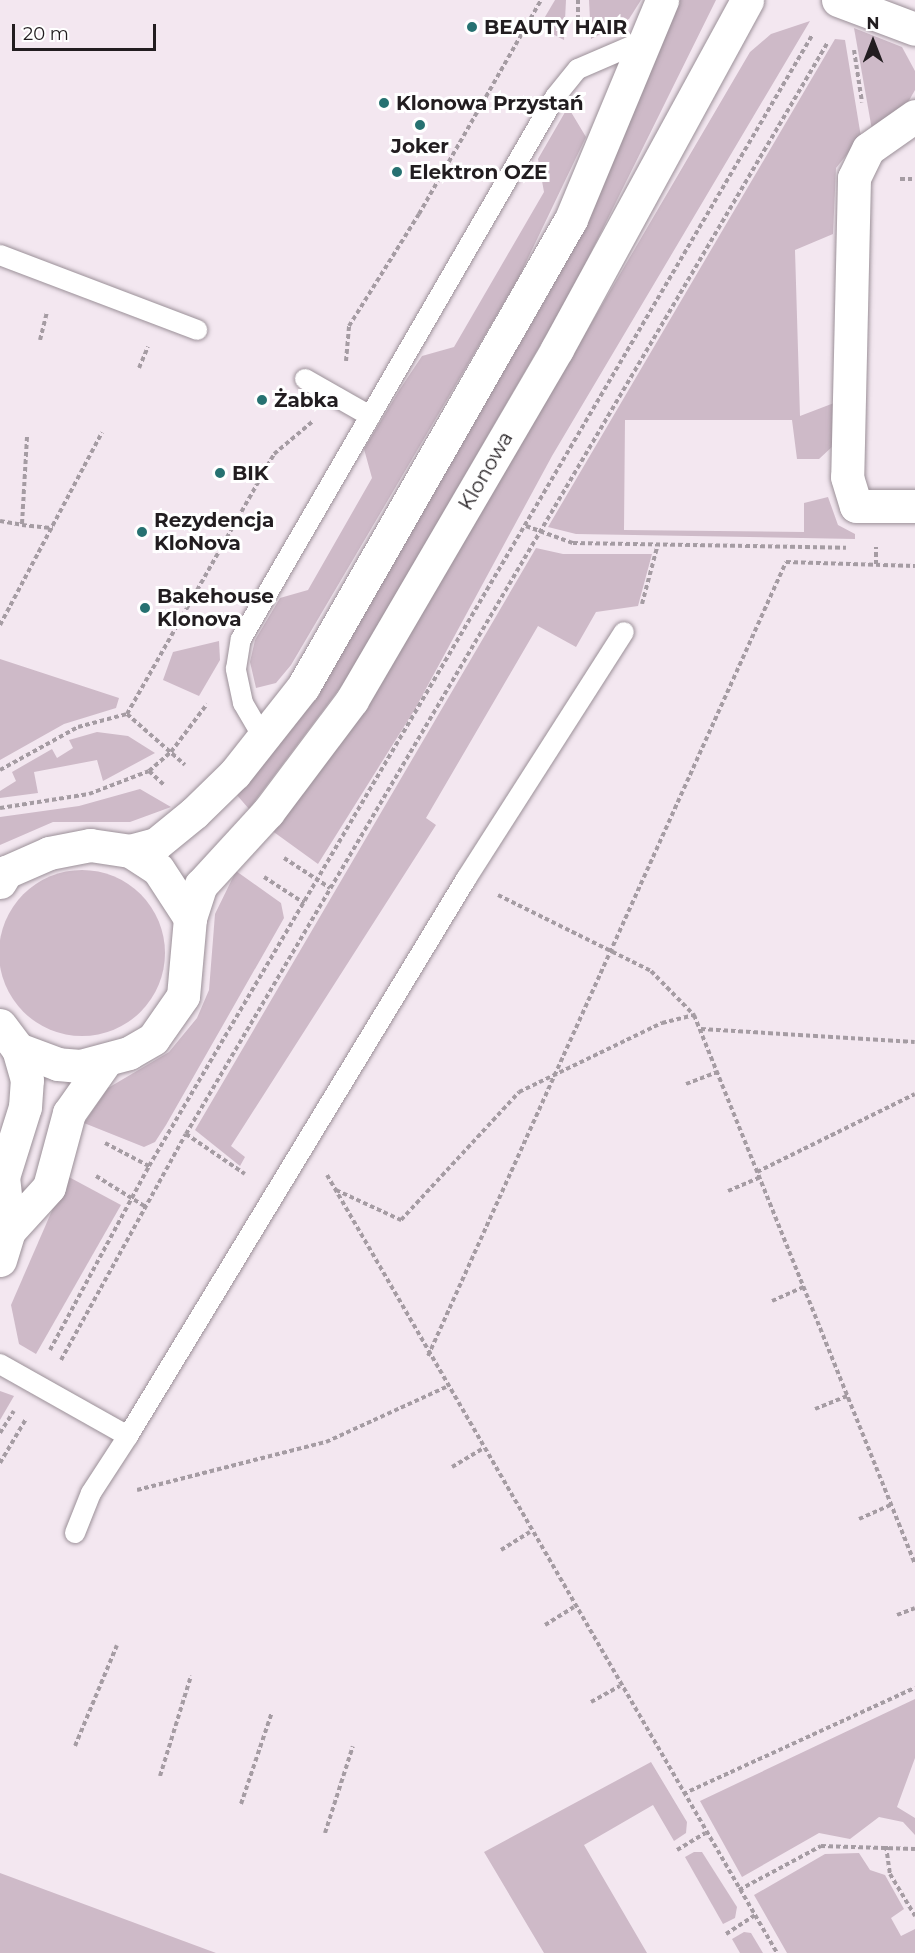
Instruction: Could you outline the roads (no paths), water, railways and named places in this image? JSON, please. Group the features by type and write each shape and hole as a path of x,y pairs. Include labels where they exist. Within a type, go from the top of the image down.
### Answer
{"street":[{"path":"2,876 49,854 90,845 130,851 156,844 182,825 264,739 303,687 529,298 581,198 662,0"},
{"name":"Klonowa","path":"190,918 201,885 268,812 352,699 557,349 747,0"},
{"path":"837,15 915,29"},
{"path":"915,116 868,149 854,178 847,477 856,506 915,506"},
{"path":"9,1037 58,1064 105,1062 153,1039 172,1018 190,973 190,918 158,869 130,851"},
{"path":"4,1245 3,1178 25,1107 27,1080 9,1037"},
{"path":"4,1245 49,1187 69,1113 105,1062"}],"lane":[{"path":"264,739 243,703 236,669 241,639 555,97 578,69 644,41"},
{"path":"0,255 197,330"},
{"path":"305,379 370,416"},
{"path":"75,1533 91,1493 277,1193 466,879 624,632"},
{"path":"0,1364 33,1380 128,1436"}],"place":[{"name":"BEAUTY HAIR","path":"472,27"},
{"name":"Klonowa Przystań","path":"384,103"},
{"name":"Joker","path":"420,125"},
{"name":"Elektron OZE","path":"397,172"},
{"name":"Żabka","path":"262,400"},
{"name":"BIK","path":"220,473"},
{"name":"Rezydencja KloNova","path":"142,532"},
{"name":"Bakehouse Klonova","path":"145,608"}]}
